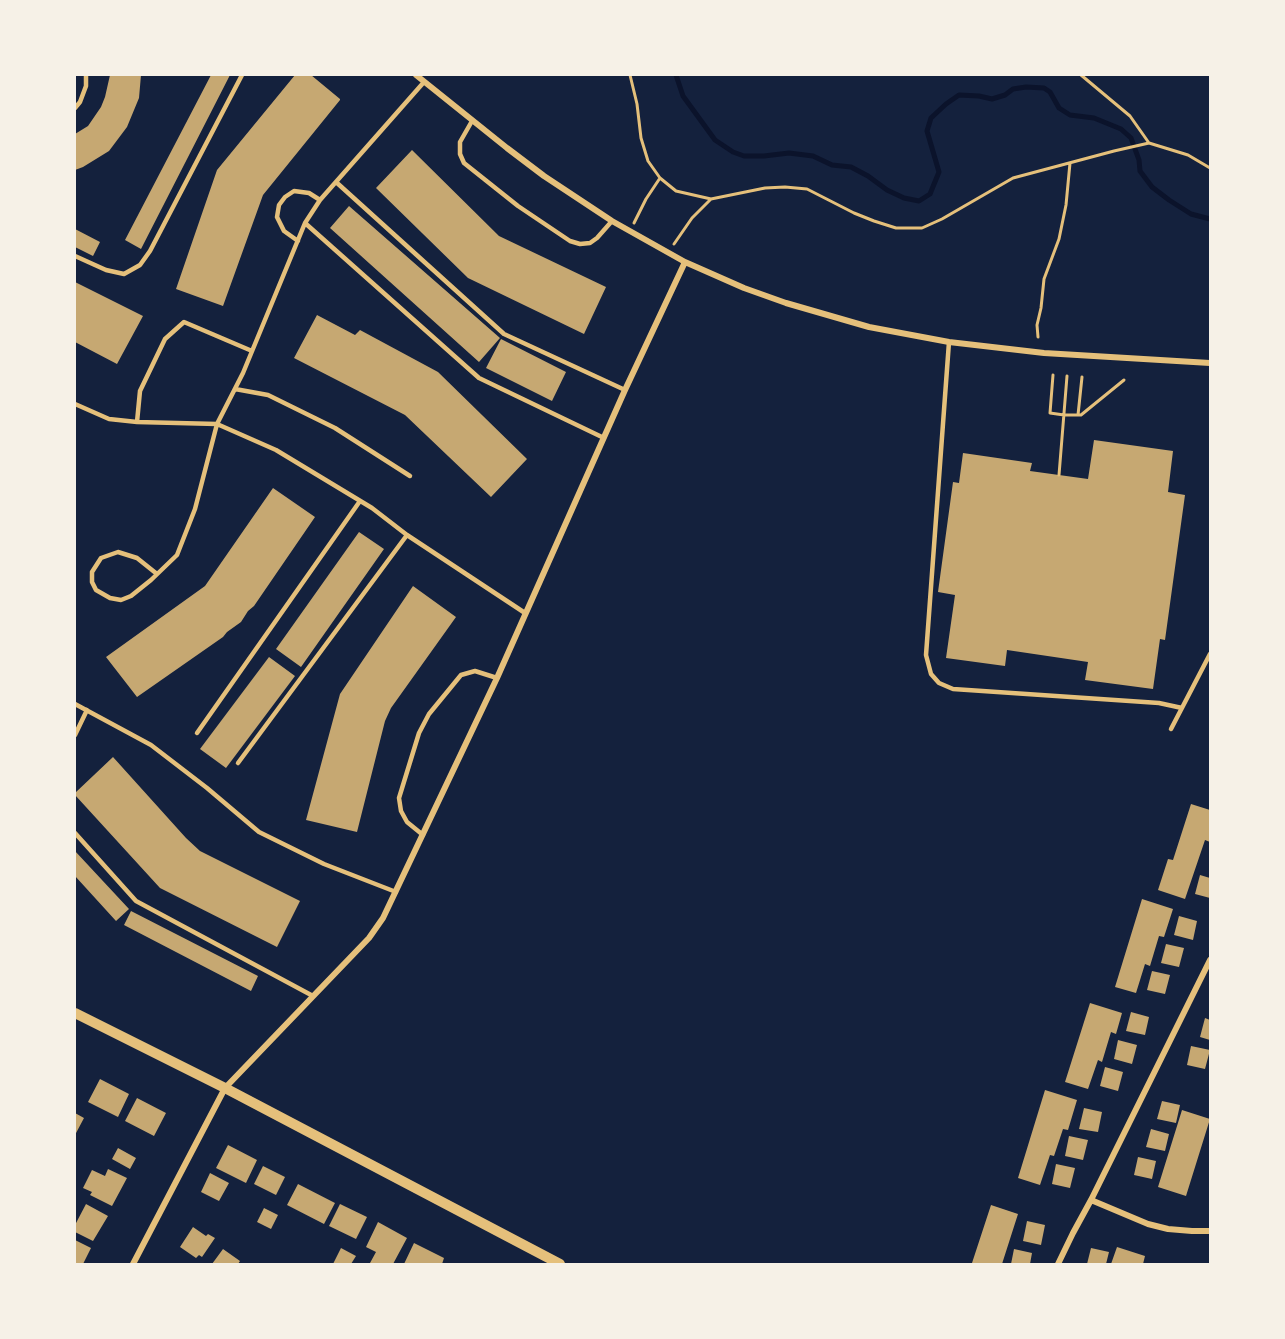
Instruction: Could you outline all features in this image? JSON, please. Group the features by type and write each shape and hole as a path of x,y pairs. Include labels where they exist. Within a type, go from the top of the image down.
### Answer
{"street":[{"path":"416,75 544,176 612,221 685,262 744,288 786,303 869,327 949,342 1044,353 1210,363"},
{"path":"133,1264 225,1088 369,938 383,918 497,678 625,390 685,262"},
{"path":"1058,1264 1210,960"},
{"path":"75,1013 225,1088 560,1264"},
{"path":"1091,1200 1148,1224 1168,1229 1210,1231"}],"lane":[{"path":"75,108 86,86 86,75"},
{"path":"75,256 106,270 124,274 140,265 150,251 242,75"},
{"path":"157,574 137,558 118,552 101,558 93,572 92,582 96,590 110,598 121,600 131,596 157,574 177,555 195,509 217,424 252,351 305,223 320,200 424,82"},
{"path":"472,120 460,142 460,154 464,163 518,206 570,241 580,244 590,243 597,238 612,221"},
{"path":"336,182 504,334 625,390"},
{"path":"298,241 284,231 277,217 279,205 294,191 309,193 320,200"},
{"path":"305,223 480,378 604,438"},
{"path":"137,422 140,391 165,339 184,322 252,351"},
{"path":"949,342 926,655 931,674 939,682 953,689 1159,703 1182,708"},
{"path":"235,389 268,395 335,428 410,476"},
{"path":"75,404 109,419 217,424 276,450 372,508 408,535 525,613"},
{"path":"196,733 360,501"},
{"path":"238,763 408,535"},
{"path":"1171,729 1210,654"},
{"path":"423,835 406,822 399,798 419,733 429,714 461,675 475,671 497,678"},
{"path":"75,704 151,745 259,832 324,864 396,892"},
{"path":"75,735 87,710"},
{"path":"75,833 136,901 313,996"}],"path":[{"path":"630,75 648,161 660,178 676,191 711,199 765,188 807,189 874,221 896,228 922,228 1013,178 1149,143 1188,155 1210,168"},
{"path":"1084,76 1130,116 1149,143"},
{"path":"1038,337 1037,325 1044,279 1059,239 1066,205 1070,163"},
{"path":"630,231 646,199 660,178"},
{"path":"676,239 711,199"},
{"path":"1053,375 1050,413 1064,415 1081,415 1124,380"},
{"path":"1059,475 1067,376"},
{"path":"1078,415 1082,377"}],"building":[{"path":"110,75 141,75 139,98 127,127 109,151 75,170 75,134 88,126 101,107"},
{"path":"211,75 230,75 141,249 125,240"},
{"path":"295,75 311,75 340,100 263,195 223,306 176,289 217,170"},
{"path":"412,150 499,236 606,287 584,334 468,278 376,188"},
{"path":"349,206 500,338 479,362 330,228"},
{"path":"75,229 100,242 93,256 75,247"},
{"path":"75,282 143,316 117,364 75,342"},
{"path":"317,315 355,335 360,330 438,372 527,459 491,497 405,415 294,358"},
{"path":"501,339 566,372 552,401 486,368"},
{"path":"1094,440 1173,451 1168,492 1185,495 1165,640 1160,639 1153,689 1085,680 1088,662 1007,650 1005,666 946,658 955,595 938,592 953,482 959,483 963,453 1032,463 1030,471 1088,479"},
{"path":"273,488 315,517 241,622 137,697 106,657 205,586"},
{"path":"359,532 384,549 301,667 276,649"},
{"path":"413,586 456,617 391,708 385,721 357,832 306,820 340,694"},
{"path":"269,657 295,676 226,768 200,749"},
{"path":"113,757 200,851 300,901 277,947 160,888 75,795"},
{"path":"1191,804 1210,810 1210,842 1205,840 1185,899 1158,890 1168,859 1173,860"},
{"path":"75,851 129,909 116,921 75,876"},
{"path":"1200,875 1210,878 1210,898 1195,894"},
{"path":"1142,899 1173,909 1164,937 1159,936 1150,966 1145,964 1136,993 1115,987"},
{"path":"131,911 258,976 251,991 124,925"},
{"path":"1179,916 1197,921 1193,940 1174,935"},
{"path":"1166,944 1184,948 1179,967 1161,963"},
{"path":"1152,971 1170,975 1165,994 1147,990"},
{"path":"1090,1003 1122,1013 1116,1034 1111,1032 1102,1062 1098,1060 1088,1089 1065,1082"},
{"path":"1131,1012 1149,1017 1145,1035 1126,1031"},
{"path":"1205,1018 1210,1020 1210,1040 1200,1037"},
{"path":"1118,1040 1137,1045 1132,1064 1114,1059"},
{"path":"1191,1046 1210,1050 1205,1069 1187,1065"},
{"path":"1105,1067 1123,1072 1118,1091 1100,1086"},
{"path":"100,1079 129,1094 118,1117 88,1102"},
{"path":"1045,1090 1077,1100 1068,1130 1063,1129 1054,1156 1050,1155 1040,1185 1018,1178"},
{"path":"137,1098 166,1113 154,1136 125,1121"},
{"path":"1162,1101 1180,1105 1176,1123 1157,1119"},
{"path":"1084,1108 1102,1112 1098,1132 1079,1129"},
{"path":"1182,1110 1210,1119 1186,1196 1158,1187"},
{"path":"75,1113 84,1118 75,1135"},
{"path":"1151,1129 1169,1134 1165,1151 1146,1147"},
{"path":"1069,1136 1088,1140 1083,1160 1065,1156"},
{"path":"228,1145 257,1160 246,1183 216,1168"},
{"path":"118,1148 136,1158 130,1169 112,1159"},
{"path":"1138,1157 1156,1161 1152,1179 1134,1175"},
{"path":"1056,1164 1075,1168 1070,1188 1052,1184"},
{"path":"263,1166 285,1177 276,1195 254,1184"},
{"path":"108,1169 127,1178 112,1206 90,1195 92,1192 83,1188 92,1170 105,1176"},
{"path":"210,1173 229,1183 219,1201 201,1192"},
{"path":"298,1184 335,1203 324,1224 287,1205"},
{"path":"86,1204 108,1216 93,1241 75,1232 75,1225"},
{"path":"340,1204 367,1217 356,1239 329,1226"},
{"path":"991,1205 1018,1214 1002,1264 975,1264 972,1263"},
{"path":"264,1208 278,1215 271,1229 257,1222"},
{"path":"1027,1221 1045,1225 1041,1245 1023,1241"},
{"path":"378,1222 407,1238 393,1264 370,1263 376,1252 366,1247"},
{"path":"193,1227 206,1236 208,1234 215,1238 202,1257 199,1255 196,1258 180,1247"},
{"path":"75,1240 91,1248 83,1264 75,1264"},
{"path":"414,1243 444,1258 442,1264 404,1264"},
{"path":"1117,1247 1145,1256 1143,1264 1111,1264"},
{"path":"341,1248 356,1256 351,1264 333,1264"},
{"path":"1091,1248 1109,1252 1106,1264 1087,1264"},
{"path":"223,1249 240,1261 238,1264 212,1264"},
{"path":"1014,1249 1032,1253 1030,1264 1011,1264"}],"waterway":[{"path":"676,75 683,96 715,140 733,152 744,156 789,153 813,156 832,165 851,167 887,190 904,198 919,201 930,194 939,172 927,131 931,118 946,104 959,95 992,99 1005,95 1013,89 1044,88 1050,92 1059,108 1070,115 1094,118 1121,129 1131,138 1139,160 1140,171 1152,187 1191,214 1210,219"}]}
